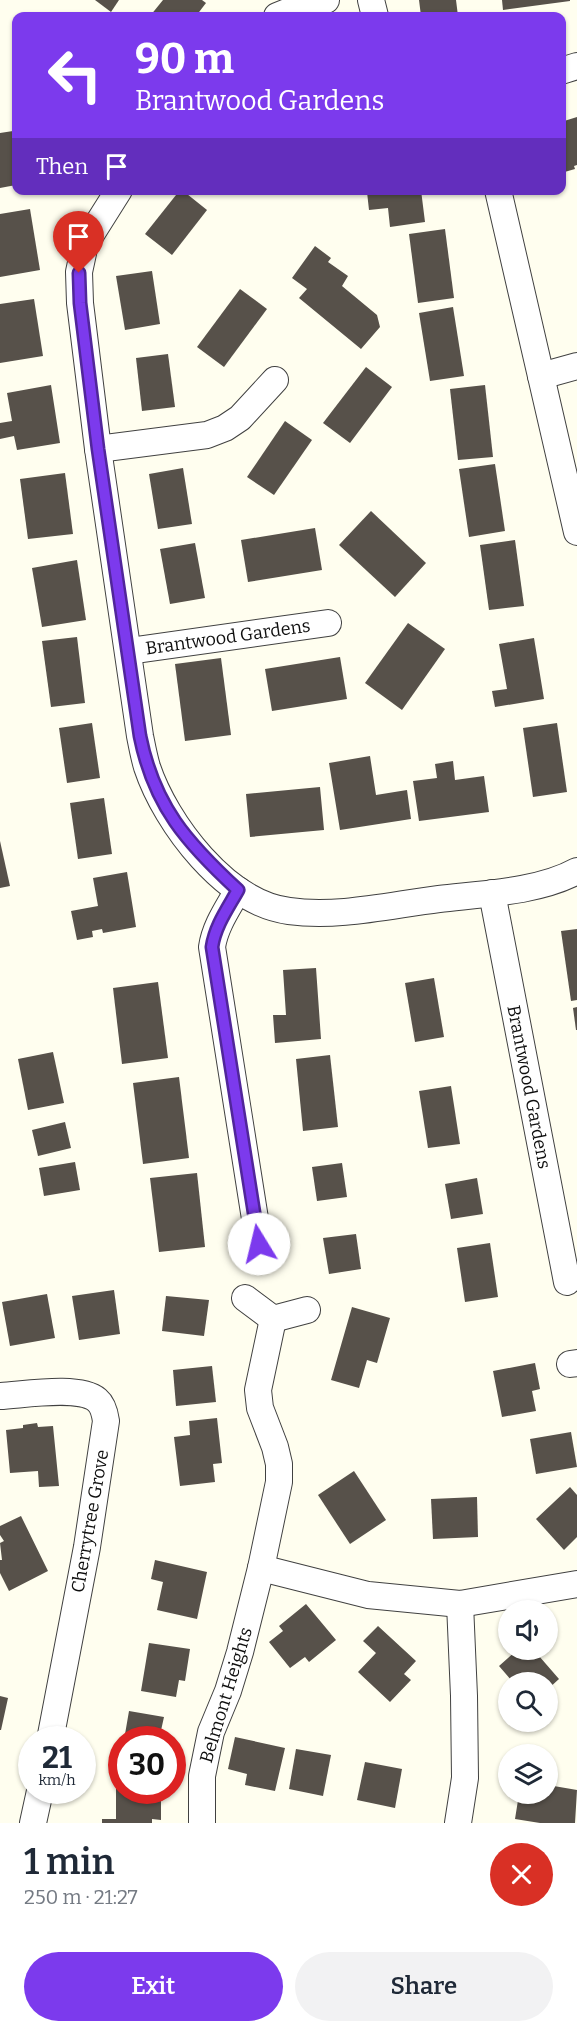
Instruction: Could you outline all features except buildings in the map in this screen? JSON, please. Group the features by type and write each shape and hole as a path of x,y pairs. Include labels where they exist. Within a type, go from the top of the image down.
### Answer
{"street":[{"path":"287,12 326,0"},
{"name":"Brantwood Gardens","path":"111,195 85,244 79,273 80,303 98,449 144,752 147,768 175,823 192,845 238,890 267,907 288,911 337,912 492,892 541,884 566,877 577,871"},
{"path":"499,195 577,532"},
{"path":"541,376 577,366"},
{"path":"98,449 207,435 225,428 240,418 275,380"},
{"name":"Brantwood Gardens","path":"129,651 328,623"},
{"path":"238,890 218,926 212,947 259,1244"},
{"name":"Brantwood Gardens","path":"492,892 567,1282"},
{"path":"244,1298 273,1318 307,1310"},
{"name":"Belmont Heights","path":"202,1823 202,1776 211,1732 237,1662 261,1568 279,1473 275,1447 260,1408 258,1390 273,1318"},
{"name":"Cherrytree Grove","path":"0,1396 66,1392 82,1394 100,1402 106,1421 87,1547 53,1726"},
{"path":"261,1568 368,1594 460,1604 577,1584"},
{"path":"458,1823 465,1778 460,1604"},
{"path":"33,1823 37,1804"}],"route":[{"path":"79,273 80,303 98,449 140,736 147,768 175,823 212,867 238,890 218,926 212,947 259,1244"}]}
